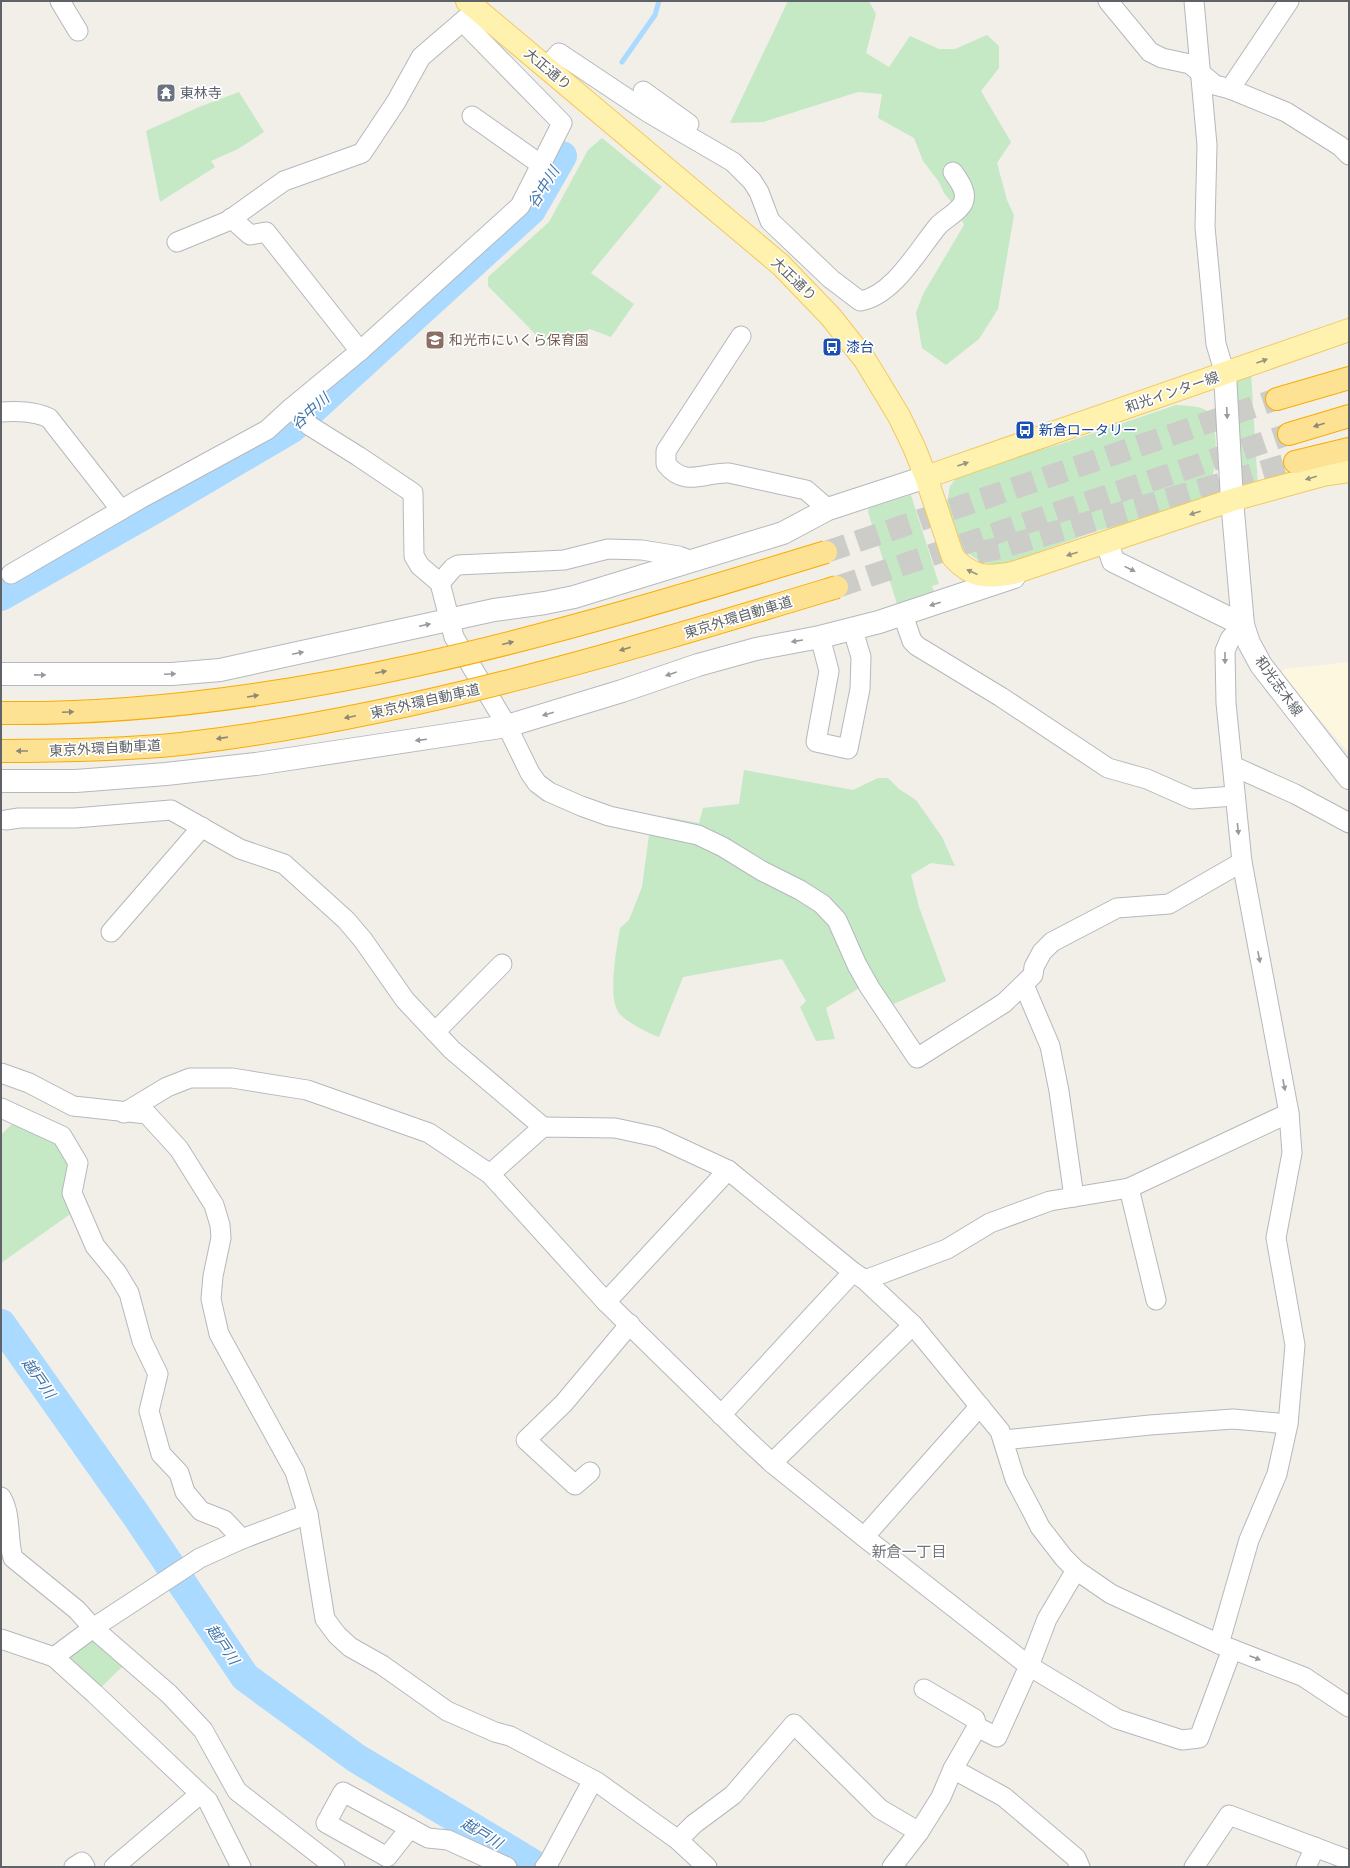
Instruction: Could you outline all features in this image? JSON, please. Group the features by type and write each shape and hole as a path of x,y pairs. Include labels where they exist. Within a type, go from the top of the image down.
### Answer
{"highway":[{"path":"1316,388 1349,374"},
{"path":"1277,399 1349,378"},
{"path":"1289,434 1349,416"},
{"path":"1295,462 1349,449"},
{"path":"1,713 101,711 176,706 330,683 425,663 521,640 668,600 826,552"},
{"name":"東京外環自動車道","path":"1,751 102,750 180,744 258,734 342,719 436,699 538,674 837,587"}],"main road":[{"name":"大正通り","path":"469,11 546,67 781,265 831,317 865,360 882,386 911,441 926,477 948,547 953,557 966,569 981,575 1002,575 1050,561"},
{"name":"和光インター線","path":"926,477 1349,330"},
{"path":"1050,561 1232,500 1323,475 1349,471"}],"street":[{"path":"60,1 78,31"},
{"path":"1108,1 1150,52 1162,58 1190,64 1215,85 1230,89 1286,112 1346,145"},
{"path":"1194,1 1207,145 1205,227 1216,344 1225,374"},
{"path":"1230,89 1289,1"},
{"path":"11,574 121,510 266,430 299,416 360,352 520,206 562,123 469,11 421,57 396,102 362,152 284,181 231,218 177,242"},
{"path":"546,67 559,53 649,113 733,162 752,181 759,192 770,221 831,279 860,301 869,300 895,281 939,225 963,202 964,194 962,184 953,172"},
{"path":"643,91 709,139 715,152"},
{"path":"472,116 540,164"},
{"path":"231,218 250,235 266,232 360,352"},
{"path":"741,336 666,451 666,464 677,476 685,478 718,473 729,473 806,490 828,509"},
{"name":"和光志木線","path":"1225,374 1232,500 1244,625 1249,643 1261,665 1349,778"},
{"path":"1,412 23,411 39,413 49,418 121,510"},
{"path":"299,416 412,493 414,556 420,566 440,584 454,637 507,726 530,774 537,783 549,792 609,816 698,835 762,871 800,890 822,904 837,920 857,965 870,988 917,1058 1004,1004 1033,975 1034,966 1042,952 1052,942 1117,908 1168,904 1242,862"},
{"path":"1,674 172,674 220,670 494,610 546,603 574,597 783,534 828,509 926,477"},
{"path":"124,1113 167,1087 190,1078 232,1078 307,1090 429,1133 490,1174 606,1302 721,1414 772,1462 864,1537 1029,1666 1116,1718 1182,1740 1199,1738 1225,1647 1248,1540 1277,1474 1288,1424 1295,1345 1276,1238 1292,1154 1289,1113 1242,862 1226,703 1225,651 1230,639 1244,625 1113,561 1107,542"},
{"path":"440,584 452,568 458,565 564,560 608,549 642,550 679,556 692,561"},
{"path":"1,781 76,781 174,774 432,739 507,726 622,691 698,665 756,649 853,630 903,615 1012,578 1050,561"},
{"path":"903,615 912,641 918,646 1001,697 1108,768 1147,779 1192,800 1235,796"},
{"path":"820,637 829,671 816,742 848,749 860,683 861,657 853,630"},
{"path":"1233,766 1295,794 1349,823"},
{"path":"6,820 20,818 75,818 171,810 240,849 284,864 346,920 363,940 405,1000 452,1050 483,1078 543,1127 616,1128 657,1137 728,1170 859,1276 913,1325 1000,1431 1015,1479 1040,1527 1059,1552 1076,1570 1111,1594 1225,1647 1304,1677 1349,1707"},
{"path":"111,932 202,827"},
{"path":"435,1032 502,964"},
{"path":"1024,985 1050,1046 1059,1091 1074,1197"},
{"path":"1,1073 29,1083 73,1106 124,1113 147,1114 179,1149 214,1205 220,1225 221,1238 213,1276 211,1299 219,1334 295,1472 308,1514 325,1619 337,1635 350,1648 382,1665 447,1711 495,1732 510,1736 593,1780 678,1840 707,1867"},
{"path":"1,1108 62,1136 78,1163 72,1193 95,1246 117,1273 129,1293 142,1341 158,1374 149,1411 161,1454 179,1473 185,1492 201,1512 224,1520 242,1539"},
{"path":"721,1414 859,1276 947,1249 990,1223 1050,1201 1129,1188 1289,1113"},
{"path":"490,1174 543,1127"},
{"path":"606,1302 728,1170"},
{"path":"1129,1188 1156,1300"},
{"path":"590,1472 575,1485 526,1440 564,1403 630,1324"},
{"path":"772,1462 913,1325"},
{"path":"864,1537 980,1406"},
{"path":"1004,1440 1150,1424 1233,1419 1288,1424"},
{"path":"1,1497 10,1532 10,1549 13,1558 77,1610 92,1628 169,1694 203,1730 237,1791 335,1867"},
{"path":"54,1657 92,1628 200,1558 242,1539 308,1514"},
{"path":"976,1727 997,1737 1029,1666 1047,1619 1076,1570"},
{"path":"1,1639 54,1657 208,1801 241,1867"},
{"path":"892,1867 919,1832 942,1797 953,1769 976,1727 975,1719 924,1689"},
{"path":"678,1840 694,1824 733,1795 794,1724 880,1809 919,1832"},
{"path":"953,1769 1004,1797 1076,1858 1080,1867"},
{"path":"547,1864 593,1780"},
{"path":"114,1867 200,1794"},
{"path":"1194,1867 1229,1815 1349,1860"},
{"path":"410,1828 428,1838 448,1840 507,1867"},
{"path":"1306,1867 1315,1847"},
{"path":"74,1867 82,1862 85,1867"}],"shaded area":[{"path":"1349,662 1349,753 1280,673 1284,669"}],"green space":[{"path":"788,1 869,1 876,14 866,53 889,67 910,36 939,49 955,49 987,35 999,46 999,68 981,91 1011,142 997,163 1007,200 1014,215 998,309 979,339 946,365 922,348 916,313 923,294 964,225 957,209 944,193 939,182 923,161 914,138 878,118 882,94 858,92 763,122 730,123"},
{"path":"239,92 264,132 238,149 211,161 215,167 160,202 146,131 199,107"},
{"path":"602,138 662,187 591,273 634,304 611,337 590,329 548,347 488,286 488,277 549,222 588,150"},
{"path":"1251,372 1258,488 1242,492 1234,377"},
{"path":"1176,405 1196,407 1207,411 1211,415 1215,431 1216,450 1212,478 1205,492 1197,501 1114,527 1099,530 1002,565 979,561 960,547 946,508 950,486 958,476 981,466 1061,444"},
{"path":"911,495 939,584 932,586 935,595 898,607 868,512 869,508"},
{"path":"744,770 853,790 878,778 888,778 899,789 916,800 942,837 955,866 931,863 911,875 919,907 946,981 875,1012 861,987 826,1008 835,1039 816,1041 800,1007 806,1001 782,959 683,977 659,1037 638,1027 619,1013 615,1006 613,985 620,928 629,920 642,887 649,835 667,817 699,823 703,808 739,804"},
{"path":"13,1123 52,1133 73,1166 76,1210 1,1263 1,1135"},
{"path":"91,1636 123,1666 96,1692 61,1657"}],"waterway":[{"name":"谷中川","path":"622,62 655,15 659,1"},
{"name":"谷中川","path":"1,596 156,508 292,428 531,210 562,156"},
{"name":"越戸川","path":"1,1324 136,1515 245,1677 356,1758 538,1867"}],"tunnel":[{"path":"826,552 1277,399"},
{"path":"837,587 1289,434"},
{"path":"977,553 1000,548 1295,462"}],"place":[{"name":"東林寺","path":"166,93"},
{"name":"和光市にいくら保育園","path":"435,340"},
{"name":"漆台","path":"832,347"},
{"name":"新倉ロータリー","path":"1025,430"}],"district":[{"name":"新倉一丁目","path":"909,1551"}]}
